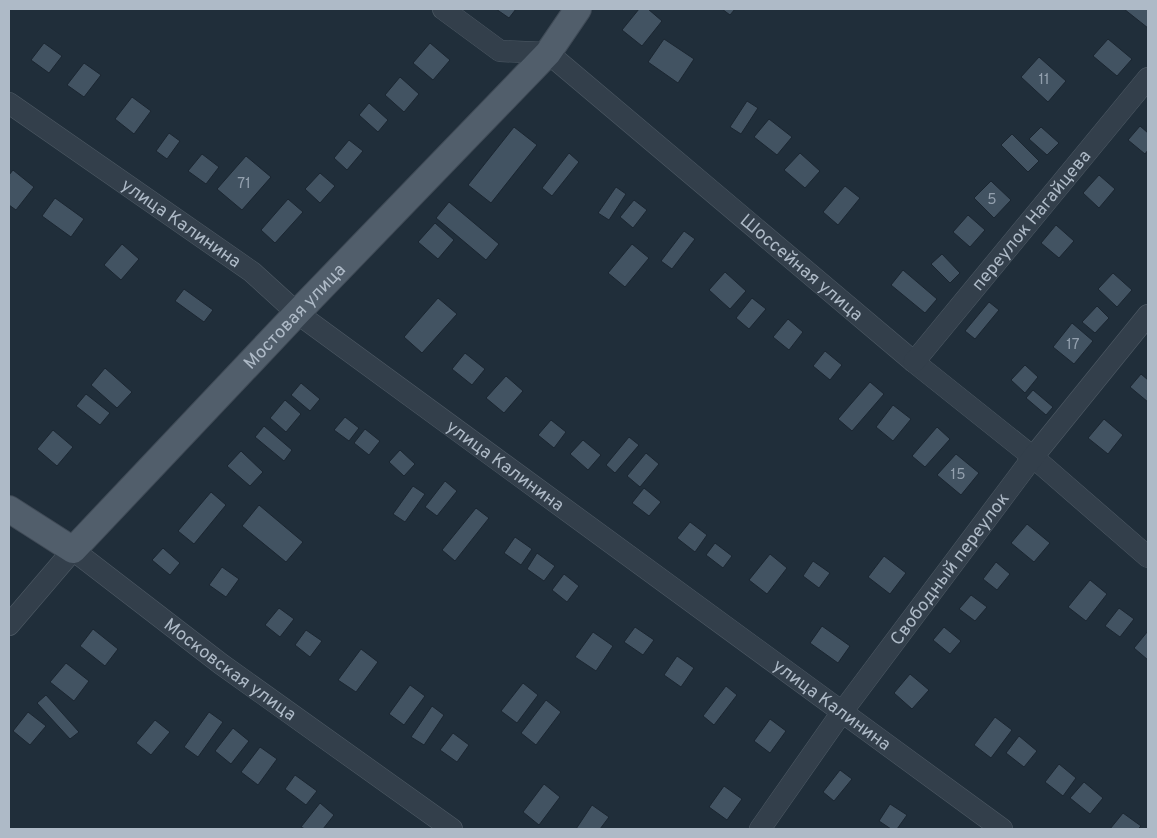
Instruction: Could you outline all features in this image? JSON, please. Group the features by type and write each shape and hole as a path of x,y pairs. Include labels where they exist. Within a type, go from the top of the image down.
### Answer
{"main road":[{"name":"Мостовая улица","path":"73,550 297,312 548,53 578,9"},
{"name":"Московская улица","path":"9,509 73,550"}],"street":[{"path":"443,9 500,52 548,53"},
{"name":"Шоссейная улица","path":"548,53 914,362 1033,457 1148,558"},
{"name":"переулок Нагайцева","path":"914,362 1148,78"},
{"name":"улица Калинина","path":"9,103 252,272 297,312 1002,829"},
{"name":"Свободный переулок","path":"760,829 842,712 1033,457 1148,315"},
{"name":"Мостовая улица","path":"9,625 73,550"},
{"name":"Московская улица","path":"73,550 221,664 452,829"}],"building":[{"path":"496,9 516,9 509,18"},
{"path":"639,9 648,9 662,21 642,46 622,30"},
{"path":"722,9 735,9 730,15"},
{"path":"1124,9 1148,9 1148,28"},
{"path":"664,39 694,59 678,83 648,62"},
{"path":"1108,39 1132,59 1117,76 1093,56"},
{"path":"44,43 62,56 49,73 31,60"},
{"path":"430,43 450,60 433,80 413,63"},
{"path":"1039,57 1066,81 1048,102 1021,77"},
{"path":"84,63 101,75 84,97 67,85"},
{"path":"400,77 419,94 404,112 385,95"},
{"path":"132,97 151,111 134,134 115,119"},
{"path":"747,101 758,108 741,134 730,127"},
{"path":"369,103 388,120 378,132 359,115"},
{"path":"769,119 792,137 777,155 754,137"},
{"path":"1140,126 1148,133 1148,150 1145,154 1128,140"},
{"path":"514,127 537,145 491,203 468,185"},
{"path":"1041,127 1059,143 1047,155 1029,139"},
{"path":"169,133 180,141 167,159 156,151"},
{"path":"1012,134 1039,161 1028,172 1001,145"},
{"path":"349,140 363,151 347,170 334,158"},
{"path":"569,153 579,162 552,196 542,188"},
{"path":"800,153 820,171 805,188 784,170"},
{"path":"202,154 219,167 206,184 188,171"},
{"path":"246,156 271,177 242,210 217,189"},
{"path":"13,170 34,187 16,210 9,205 9,175"},
{"path":"320,173 335,186 320,203 305,189"},
{"path":"1099,175 1115,189 1099,208 1083,193"},
{"path":"991,181 1011,200 994,218 974,198"},
{"path":"845,186 860,198 838,225 823,212"},
{"path":"616,187 626,194 609,220 598,213"},
{"path":"55,198 84,219 71,237 42,216"},
{"path":"288,199 303,212 275,243 261,230"},
{"path":"634,200 647,210 633,228 620,217"},
{"path":"449,202 499,244 486,260 436,218"},
{"path":"968,215 985,230 970,247 953,232"},
{"path":"435,223 454,240 438,259 418,242"},
{"path":"1056,225 1074,241 1059,258 1041,243"},
{"path":"684,231 695,239 672,269 661,261"},
{"path":"122,244 139,259 121,280 104,265"},
{"path":"632,244 649,258 625,287 608,273"},
{"path":"942,254 960,273 950,283 931,264"},
{"path":"903,270 937,299 925,313 891,285"},
{"path":"725,272 746,291 730,309 709,290"},
{"path":"1113,273 1132,290 1117,307 1098,289"},
{"path":"184,289 213,310 204,322 175,301"},
{"path":"438,298 457,314 422,353 404,337"},
{"path":"752,298 766,309 749,329 736,318"},
{"path":"989,302 999,310 975,339 965,331"},
{"path":"1097,306 1109,318 1095,333 1082,322"},
{"path":"788,319 803,332 789,350 773,337"},
{"path":"1072,323 1093,341 1074,364 1053,347"},
{"path":"825,351 842,365 830,380 813,366"},
{"path":"465,353 485,369 472,385 452,369"},
{"path":"1025,365 1038,377 1025,393 1011,380"},
{"path":"105,368 132,392 117,408 91,385"},
{"path":"1141,374 1148,380 1148,402 1130,387"},
{"path":"506,376 523,391 504,413 486,398"},
{"path":"870,382 884,394 852,431 838,419"},
{"path":"301,383 320,399 310,411 291,395"},
{"path":"1033,390 1053,407 1046,415 1026,398"},
{"path":"86,394 110,413 100,425 76,406"},
{"path":"285,400 301,414 286,432 270,418"},
{"path":"893,405 911,419 893,441 876,427"},
{"path":"345,417 359,428 349,441 334,430"},
{"path":"1104,419 1123,435 1108,454 1088,438"},
{"path":"551,420 566,432 554,448 538,435"},
{"path":"264,426 292,450 284,461 255,437"},
{"path":"937,427 950,439 925,467 912,456"},
{"path":"365,429 380,441 369,455 354,443"},
{"path":"53,430 73,447 57,466 37,449"},
{"path":"629,437 639,445 615,473 606,465"},
{"path":"583,440 601,455 588,470 570,454"},
{"path":"400,450 415,464 404,476 389,462"},
{"path":"241,451 263,472 250,486 227,466"},
{"path":"646,453 659,464 640,487 627,476"},
{"path":"956,454 979,473 961,495 937,475"},
{"path":"445,481 457,491 437,516 425,507"},
{"path":"413,486 425,494 405,522 393,514"},
{"path":"644,488 661,502 649,516 632,503"},
{"path":"211,492 226,505 194,544 178,531"},
{"path":"259,505 303,542 286,562 242,526"},
{"path":"476,508 489,518 455,561 442,550"},
{"path":"690,522 707,535 695,552 677,538"},
{"path":"1027,524 1050,543 1034,562 1011,543"},
{"path":"515,537 532,549 521,565 504,553"},
{"path":"715,543 732,556 723,568 706,555"},
{"path":"163,548 180,563 170,575 152,560"},
{"path":"537,553 555,566 544,581 527,569"},
{"path":"770,554 787,568 767,594 749,580"},
{"path":"884,556 906,573 890,594 868,577"},
{"path":"813,561 830,573 819,588 803,576"},
{"path":"996,562 1010,574 997,590 983,579"},
{"path":"222,567 239,579 226,597 209,585"},
{"path":"564,574 579,586 567,602 552,590"},
{"path":"1090,580 1107,594 1086,621 1068,607"},
{"path":"971,595 987,607 975,621 959,609"},
{"path":"279,608 294,619 280,637 265,625"},
{"path":"1119,608 1134,619 1120,637 1105,626"},
{"path":"822,626 850,646 838,663 810,643"},
{"path":"635,627 654,640 643,655 624,642"},
{"path":"944,627 961,641 950,654 933,640"},
{"path":"93,629 118,649 105,666 80,646"},
{"path":"306,630 322,641 310,657 295,645"},
{"path":"1148,631 1148,660 1134,648"},
{"path":"593,632 613,646 596,671 575,657"},
{"path":"361,649 378,662 356,692 338,680"},
{"path":"677,656 694,668 681,687 664,675"},
{"path":"66,663 89,681 74,701 50,682"},
{"path":"910,674 929,690 912,709 894,693"},
{"path":"523,683 538,695 517,723 501,711"},
{"path":"410,685 425,696 404,725 389,714"},
{"path":"726,686 737,695 714,725 703,716"},
{"path":"46,695 79,732 70,739 37,703"},
{"path":"546,700 561,712 536,745 521,733"},
{"path":"432,706 444,715 424,745 411,737"},
{"path":"28,712 46,726 30,745 13,731"},
{"path":"209,712 223,722 198,757 184,747"},
{"path":"995,717 1012,730 991,758 974,745"},
{"path":"770,719 786,731 770,753 754,741"},
{"path":"155,720 170,732 151,755 136,743"},
{"path":"233,728 249,741 231,764 215,751"},
{"path":"453,733 469,745 457,762 440,750"},
{"path":"1019,736 1037,751 1024,767 1006,753"},
{"path":"260,747 277,759 258,785 241,772"},
{"path":"1059,764 1076,778 1063,796 1045,782"},
{"path":"840,770 852,779 834,801 823,792"},
{"path":"295,775 317,791 306,805 285,789"},
{"path":"1084,782 1103,798 1090,814 1070,798"},
{"path":"544,784 560,797 539,825 523,812"},
{"path":"724,786 742,799 727,820 709,807"},
{"path":"320,803 334,815 323,829 305,829 301,827"},
{"path":"890,804 907,815 897,829 891,829 879,821"},
{"path":"592,805 609,817 600,829 576,829"},
{"path":"1123,813 1141,826 1138,829 1110,829"}]}
